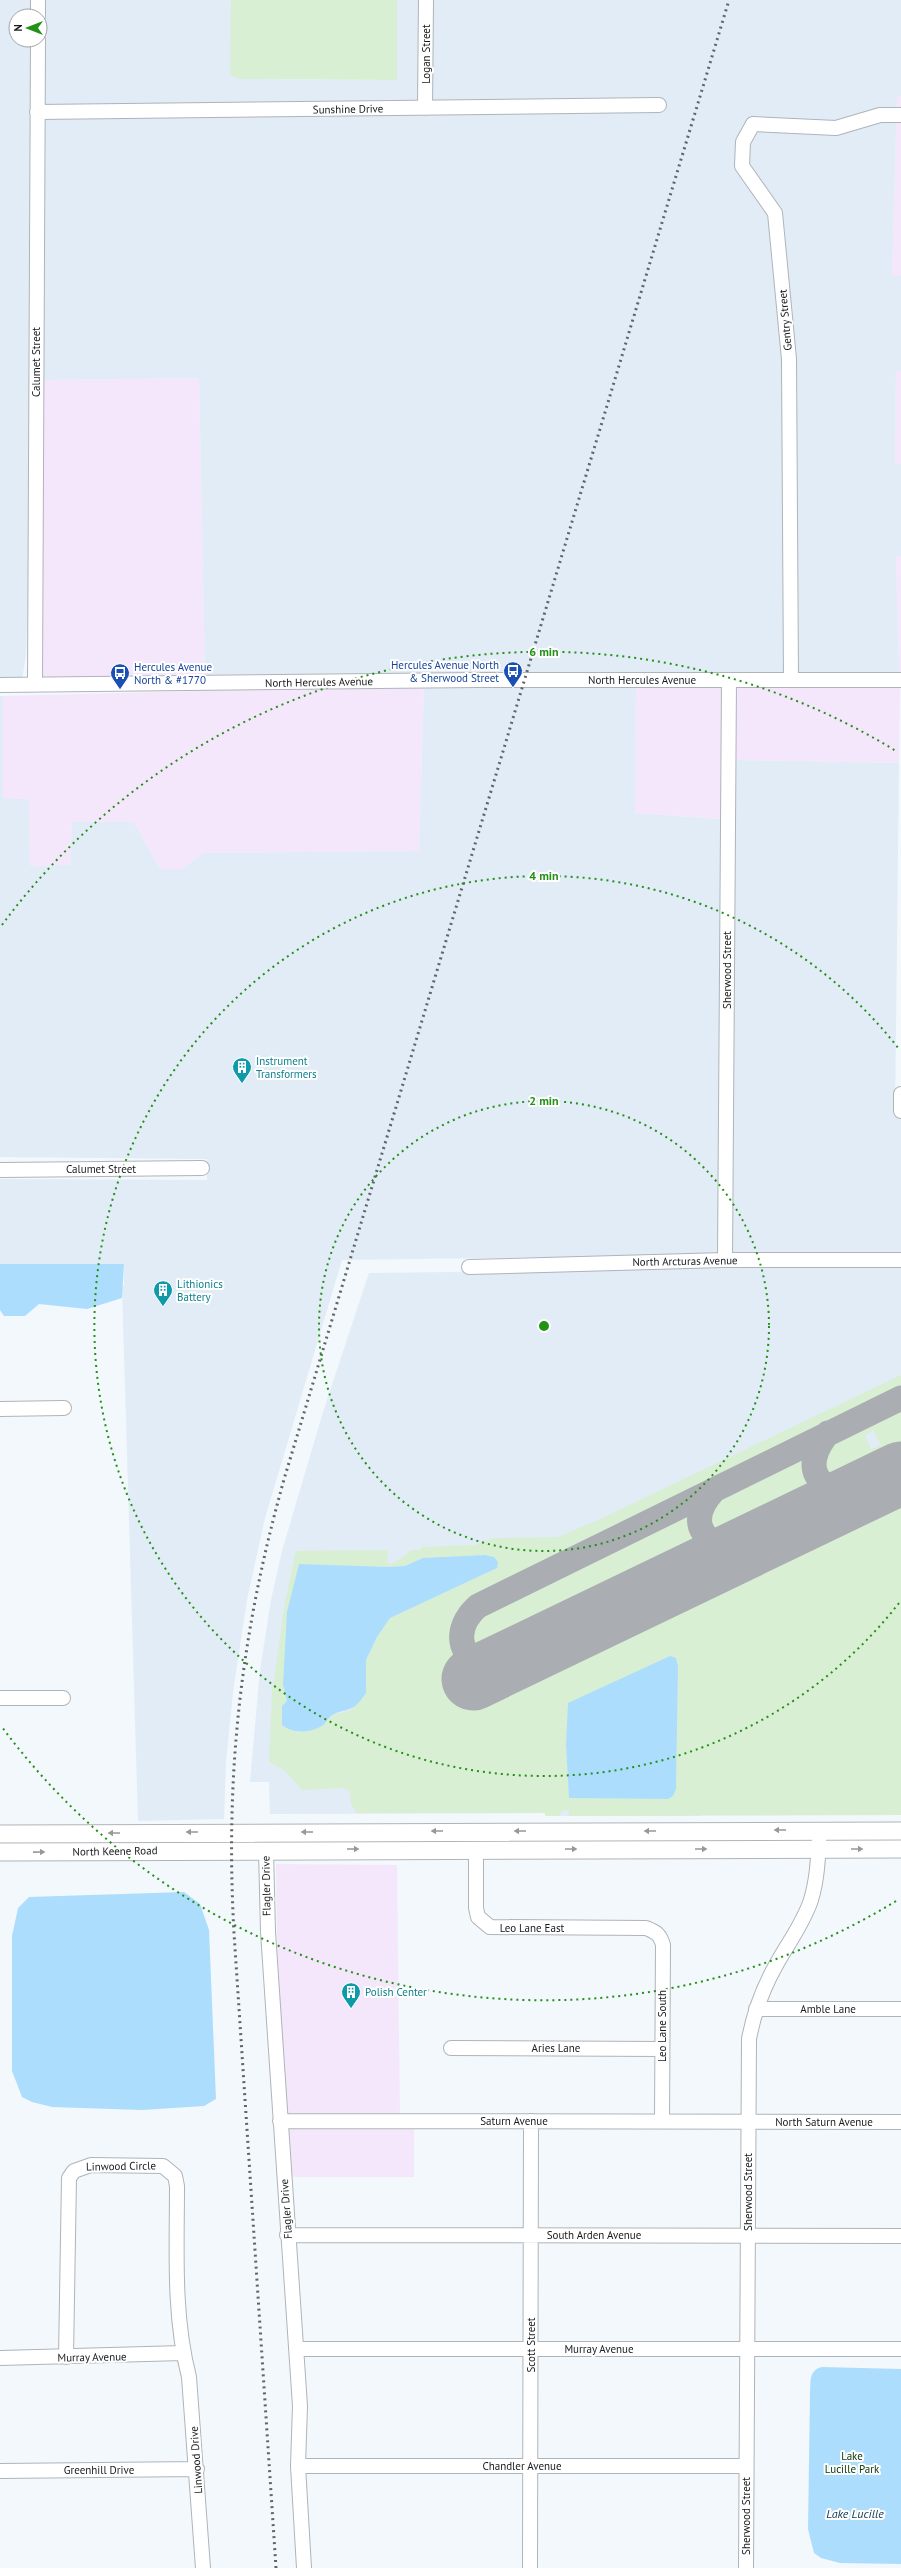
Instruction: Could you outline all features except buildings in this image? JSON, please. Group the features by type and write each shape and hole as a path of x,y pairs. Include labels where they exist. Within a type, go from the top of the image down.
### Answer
{"main road":[{"name":"North Keene Road","path":"0,1834 819,1830 901,1831"},
{"name":"North Keene Road","path":"0,1852 476,1849 901,1849"}],"street":[{"name":"Logan Street","path":"425,108 426,0"},
{"name":"Calumet Street","path":"35,684 38,48"},
{"name":"Sunshine Drive","path":"37,112 659,105"},
{"name":"Gentry Street","path":"792,680 789,359 775,213 742,166 743,142 753,124 836,128 880,116 901,115"},
{"name":"Sherwood Street","path":"725,1260 729,680"},
{"name":"North Hercules Avenue","path":"0,685 901,680"},
{"path":"901,1094 901,1111"},
{"name":"Calumet Street","path":"0,1170 202,1168"},
{"name":"North Arcturas Avenue","path":"469,1267 725,1260 901,1260"},
{"path":"0,1409 64,1408"},
{"path":"0,1698 63,1698"},
{"name":"Sherwood Street","path":"746,2568 748,2054 756,2009 763,1989 802,1922 811,1900 816,1875 819,1830"},
{"name":"Leo Lane East","path":"476,1849 476,1908 478,1917 490,1927 646,1928 657,1932"},
{"name":"Flagler Drive","path":"266,1850 268,1932 300,2406 298,2466 304,2568"},
{"name":"Leo Lane South","path":"657,1932 662,1945 662,2121"},
{"name":"Amble Lane","path":"756,2009 901,2009"},
{"name":"Aries Lane","path":"451,2048 662,2049"},
{"name":"Saturn Avenue","path":"280,2121 748,2122"},
{"name":"Scott Street","path":"530,2568 530,2349 532,2235 531,2121"},
{"name":"North Saturn Avenue","path":"748,2122 901,2122"},
{"name":"Linwood Circle","path":"66,2357 67,2188 69,2178 74,2171 91,2165 154,2164 170,2169 175,2176 177,2186 178,2301 183,2354"},
{"name":"South Arden Avenue","path":"288,2236 901,2236"},
{"name":"Murray Avenue","path":"296,2349 901,2350"},
{"name":"Murray Avenue","path":"0,2358 183,2354"},
{"name":"Linwood Drive","path":"183,2354 189,2377 197,2469 203,2568"},
{"name":"Chandler Avenue","path":"298,2466 746,2466"},
{"name":"Greenhill Drive","path":"0,2470 197,2469"}],"shaded area":[{"path":"0,0 32,0 32,8 8,8 8,48 32,48 30,524 26,655 22,680 0,680"},
{"path":"43,0 231,0 231,75 241,79 397,80 397,0 420,0 420,103 43,107 43,48 48,48 48,8 43,8"},
{"path":"431,0 901,0 901,96 897,96 892,276 901,276 901,371 896,371 895,464 901,464 901,556 896,557 899,675 797,674 784,359 786,674 205,674 199,378 42,380 42,117 664,110 664,101 431,103"},
{"path":"897,96 901,96 901,276 892,276"},
{"path":"896,371 901,371 901,464 895,464"},
{"path":"199,378 205,674 425,675 41,679 42,380"},
{"path":"901,556 901,675 899,675 896,557"},
{"path":"424,685 419,851 203,853 182,869 160,869 134,822 72,822 70,865 30,866 29,799 3,798 3,696"},
{"path":"424,685 636,685 635,813 720,819 722,800 719,1255 342,1260 265,1518 247,1600 233,1692 226,1763 224,1819 138,1821 122,1286 124,1285 124,1264 0,1264 0,1179 207,1180 207,1159 0,1157 0,696 3,696 3,798 29,799 30,866 70,865 72,822 134,822 160,869 182,869 203,853 419,851"},
{"path":"636,685 723,685 722,800 720,819 635,813"},
{"path":"734,685 900,685 899,763 734,760"},
{"path":"734,760 899,763 895,1116 901,1116 901,1255 730,1255"},
{"path":"901,1266 901,1534 700,1816 545,1816 545,1813 270,1814 269,1782 250,1782 260,1670 271,1600 282,1551 323,1412 369,1273"},
{"path":"276,1864 397,1865 400,2117 285,2116 278,1999"},
{"path":"286,2126 414,2127 414,2177 289,2177"}],"green space":[{"path":"231,0 397,0 397,80 240,79 230,75"},
{"path":"901,1375 901,1392 471,1602 462,1613 457,1624 456,1636 457,1648 461,1660 479,1696 901,1491 901,1815 569,1816 569,1810 561,1811 560,1816 545,1816 545,1813 357,1813 351,1804 350,1791 342,1788 302,1790 284,1770 269,1762 272,1692 285,1602 296,1551 388,1550 387,1562 391,1564 405,1556 410,1550 420,1550 422,1547 475,1545 493,1538 558,1537 596,1521","holes":["485,1555 494,1557 497,1568 390,1618 377,1637 366,1661 366,1693 351,1710 333,1715 322,1726 299,1732 287,1729 282,1725 287,1701 287,1612 299,1564 389,1567 405,1566 423,1558","678,1667 676,1789 668,1799 569,1798 566,1745"]},
{"path":"901,1406 901,1454 860,1475 848,1478 838,1478 829,1473 824,1464 823,1455 824,1449 829,1442 852,1428","holes":["873,1430 881,1445 871,1449 865,1436"]},
{"path":"805,1453 804,1471 815,1496 729,1537 720,1536 711,1528 709,1511 718,1496"},
{"path":"691,1509 692,1534 700,1551 488,1653 480,1654 471,1645 468,1634 469,1628 474,1617 479,1612"}],"water":[{"path":"0,1264 124,1264 122,1298 87,1309 39,1304 25,1316 4,1316 0,1310"},
{"path":"485,1555 494,1557 498,1562 497,1568 390,1618 377,1637 366,1660 366,1693 355,1706 332,1715 323,1725 313,1730 296,1731 282,1725 282,1706 287,1701 283,1684 287,1612 299,1564 389,1567 405,1566 423,1558"},
{"path":"670,1656 676,1658 678,1667 676,1789 673,1796 668,1799 569,1798 566,1745 568,1703"},
{"path":"184,1892 200,1904 209,1930 216,2099 204,2106 142,2110 52,2107 32,2102 22,2097 12,2071 12,1936 18,1908 29,1897"},
{"name":"Lake Lucille","path":"822,2367 901,2369 901,2564 840,2563 821,2558 814,2553 808,2529 810,2386 812,2374 814,2371"}],"taxiway":[{"path":"739,1550 715,1543 707,1537 702,1530 700,1521 701,1512 705,1501 714,1490 901,1398"},
{"path":"828,1433 815,1457 814,1467 817,1476 823,1483 832,1488 844,1492 859,1493"},
{"path":"504,1664 482,1663 472,1658 466,1652 463,1644 463,1628 466,1620 478,1606 714,1490"}],"runway":[{"path":"473,1679 901,1473"}],"railway":[{"path":"276,2568 234,1933 232,1873 232,1815 235,1759 247,1646 257,1590 285,1476 729,0"}],"place":[{"name":"Hercules Avenue North & Sherwood Street","path":"513,688"},
{"name":"Hercules Avenue North & #1770","path":"120,690"},
{"name":"Instrument Transformers","path":"242,1084"},
{"name":"Lithionics Battery","path":"163,1307"},
{"name":"Polish Center","path":"351,2009"}],"park label":[{"name":"Lake Lucille Park","path":"852,2462"}]}
